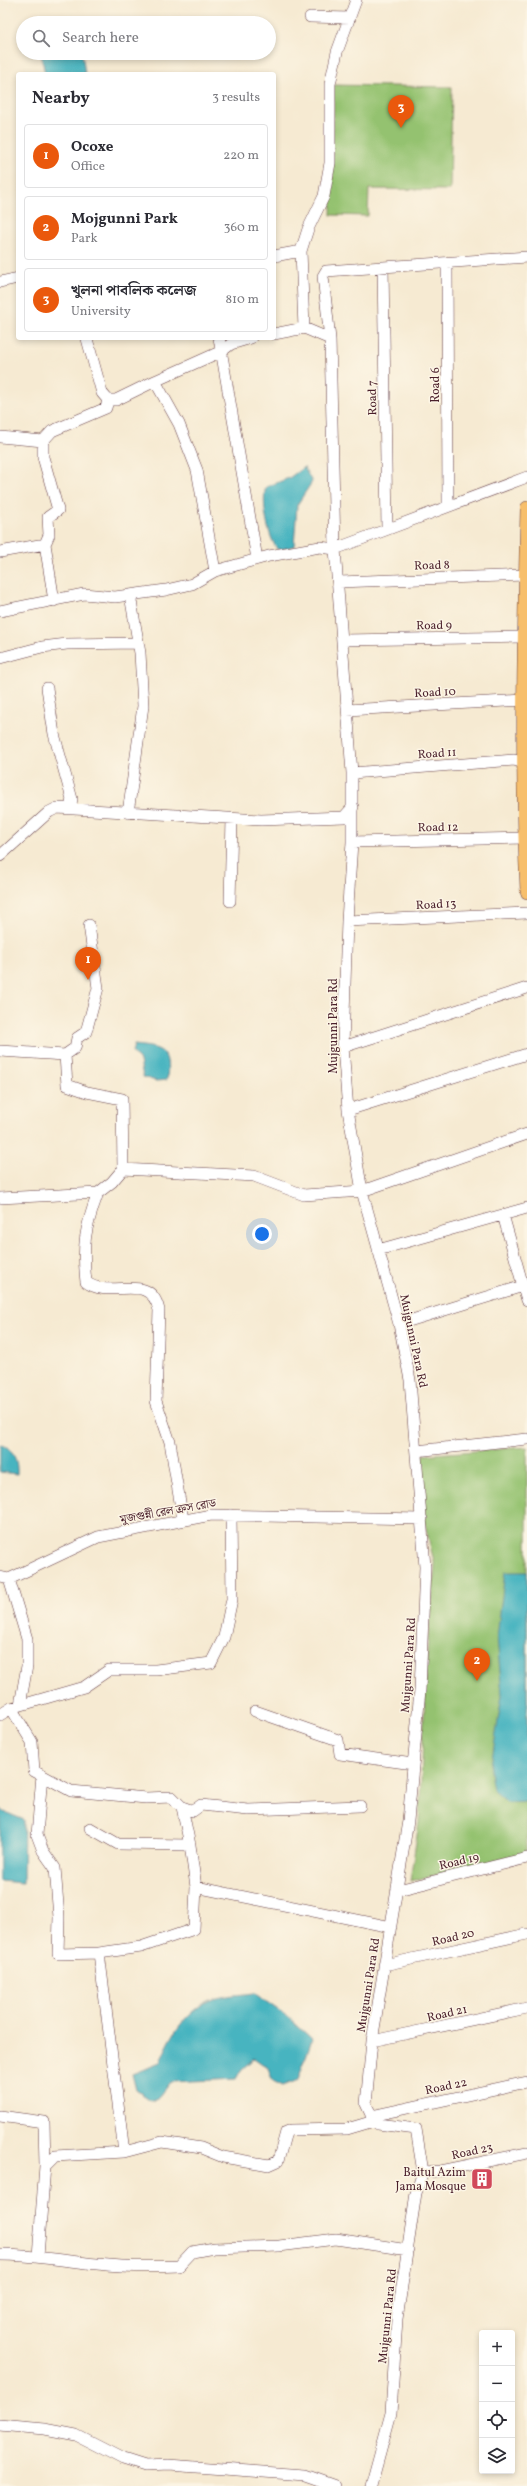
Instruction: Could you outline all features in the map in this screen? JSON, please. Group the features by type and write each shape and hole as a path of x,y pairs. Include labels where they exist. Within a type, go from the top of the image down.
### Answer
{"main road":[{"path":"527,508 524,700 524,838 527,892"}],"street":[{"path":"304,328 301,251 308,229 324,196 330,163 330,84 337,52 356,0"},
{"path":"310,17 350,18"},
{"path":"276,256 301,251"},
{"path":"383,268 527,257"},
{"name":"Road 6","path":"447,264 448,505"},
{"name":"Mujgunni Para Rd","path":"371,2486 391,2413 397,2319 416,2194 423,2172 416,2129 378,2124 372,2119 366,2104 372,2041 384,1964 398,1890 413,1764 425,1598 422,1519 410,1380 399,1324 362,1190 348,1110 343,1047 347,921 353,807 339,582 335,548 330,339 323,276 326,271 383,268"},
{"name":"Road 7","path":"383,268 387,528"},
{"path":"0,282 16,278"},
{"path":"276,334 304,328 330,339"},
{"path":"88,340 102,394 108,400 116,400 222,351 231,344 244,340"},
{"path":"219,340 257,559"},
{"path":"155,381 179,424 197,470 215,571"},
{"path":"54,601 45,544 49,535 48,517 58,510 43,457 43,441 52,431 106,408 108,400"},
{"path":"0,437 43,441"},
{"path":"0,611 84,594 115,597 192,584 215,571 257,559 320,547 335,548 527,477"},
{"path":"0,552 45,544"},
{"name":"Road 8","path":"339,582 526,574"},
{"path":"128,813 143,706 138,643 130,595"},
{"name":"Road 9","path":"343,640 525,636"},
{"path":"0,658 42,647 67,644 138,643"},
{"path":"47,688 54,734 72,799 70,808"},
{"name":"Road 10","path":"347,710 524,700"},
{"name":"Road 11","path":"352,773 514,760 524,763"},
{"path":"0,856 49,812 57,808 232,819 344,817 353,807"},
{"path":"230,901 232,819"},
{"name":"Road 12","path":"352,842 524,838"},
{"name":"Road 13","path":"347,921 527,913"},
{"path":"0,1051 65,1055 75,1048 77,1038 86,1032 98,988 89,925"},
{"path":"343,1047 527,988"},
{"path":"348,1110 527,1054"},
{"path":"65,1055 66,1085 87,1092 122,1099 123,1169 112,1182 98,1193 84,1237 83,1256 86,1282 93,1287 105,1290 141,1288 151,1293 157,1300 159,1310 156,1401 170,1442 183,1520"},
{"path":"123,1169 254,1176 304,1195 362,1190 527,1134"},
{"path":"0,1198 98,1193"},
{"path":"378,1250 527,1208"},
{"path":"503,1215 527,1300"},
{"path":"399,1324 523,1286"},
{"path":"416,1451 527,1439"},
{"name":"মুজগুন্নী রেল ক্রস রোড","path":"5,1578 98,1537 211,1515 422,1519"},
{"path":"0,1714 16,1706 84,1687 109,1670 156,1670 211,1663 224,1637 232,1599 231,1515"},
{"path":"5,1578 27,1639 27,1666 16,1706 32,1742 34,1771 71,1791 146,1798 172,1797 182,1807 193,1811 201,1805 248,1810 360,1806"},
{"path":"255,1711 338,1740 340,1754 413,1764"},
{"path":"42,1775 37,1835 43,1851 55,1868 60,1916 58,1954 99,1953 141,1947 194,1929 196,1887 190,1845 182,1807"},
{"path":"90,1828 118,1844 190,1845"},
{"name":"Road 19","path":"398,1890 527,1858"},
{"path":"196,1887 391,1927"},
{"name":"Road 20","path":"384,1964 527,1934"},
{"path":"45,2166 55,2156 124,2152 99,1953"},
{"name":"Road 21","path":"372,2041 527,2008"},
{"name":"Road 22","path":"124,2152 162,2142 201,2148 223,2157 269,2165 278,2161 286,2132 291,2130 347,2130 372,2119 527,2082"},
{"path":"0,2116 44,2122 45,2166 38,2256"},
{"name":"Road 23","path":"423,2172 440,2171 527,2152"},
{"path":"0,2255 38,2256 96,2264 179,2266 192,2252 214,2248 279,2246 336,2239 408,2250"},
{"path":"0,2425 45,2429 76,2435 123,2458 145,2466 168,2464 305,2475 336,2486"}],"green space":[{"path":"334,85 452,87 450,190 369,189 368,216 331,215"},
{"path":"527,1447 527,1854 410,1881 419,1822 428,1637 435,1566 424,1520 422,1455"}],"water":[{"path":"42,60 83,60 85,72 45,72"},
{"path":"304,467 312,482 297,505 294,546 278,550 271,537 266,520 264,501 266,487 289,478"},
{"path":"134,1045 158,1049 166,1056 168,1070 167,1080 156,1081 143,1077 140,1061 132,1052"},
{"path":"0,1444 5,1446 14,1456 17,1464 17,1474 0,1472"},
{"path":"505,1572 527,1572 527,1801 507,1802 493,1790 490,1772 502,1695 497,1637"},
{"path":"0,1810 24,1820 23,1883 0,1881"},
{"path":"254,1993 288,2017 312,2039 298,2080 283,2086 273,2081 268,2068 254,2058 241,2070 236,2079 171,2082 160,2096 151,2100 136,2090 132,2074 160,2063 174,2034 195,2009 214,1999"}],"place":[{"name":"খুলনা পাবলিক কলেজ","path":"401,128"},
{"name":"Ocoxe","path":"88,980"},
{"name":"Mojgunni Park","path":"477,1681"},
{"name":"Baitul Azim Jama Mosque","path":"482,2179"}]}
